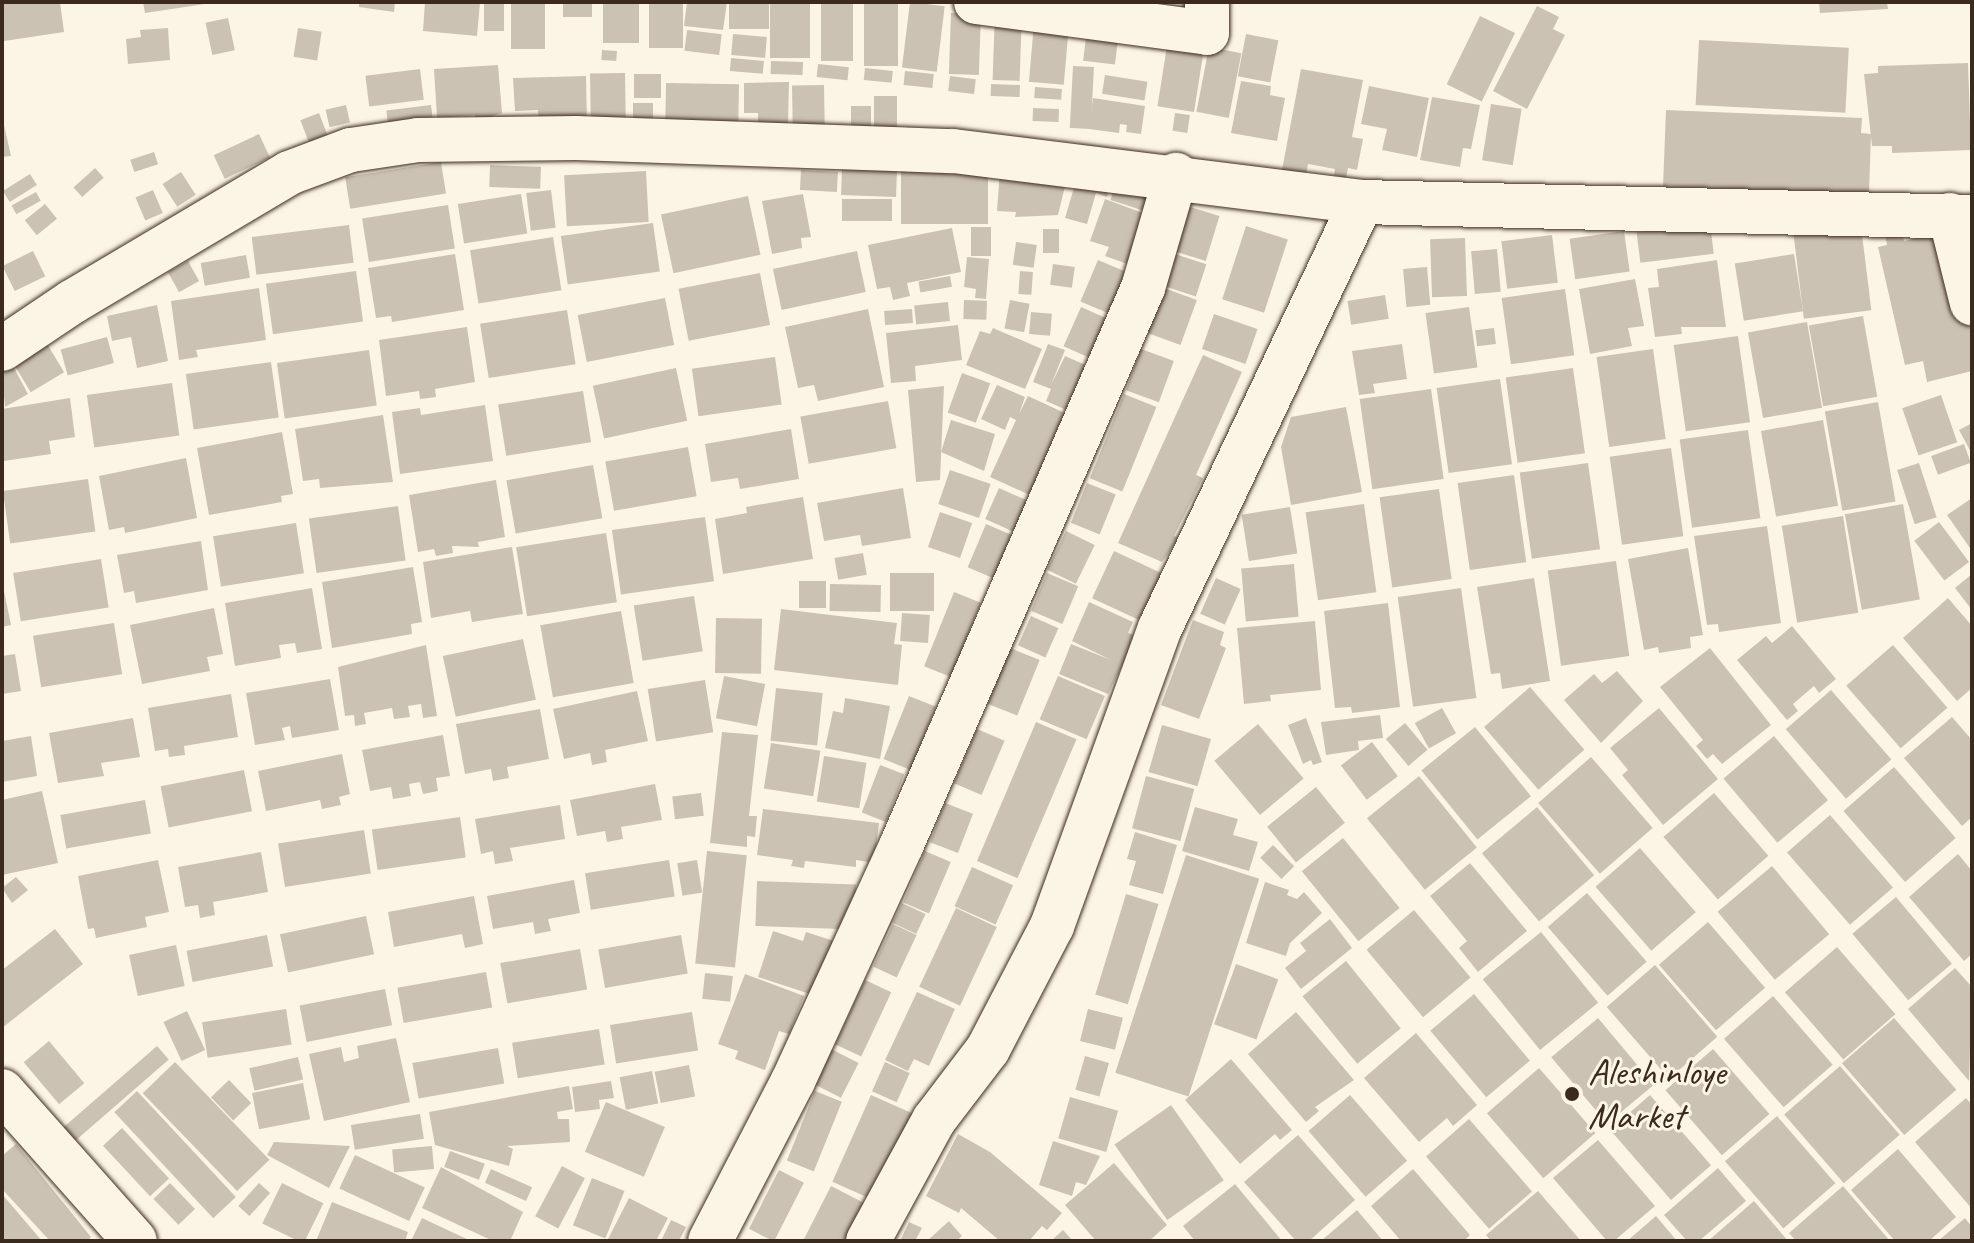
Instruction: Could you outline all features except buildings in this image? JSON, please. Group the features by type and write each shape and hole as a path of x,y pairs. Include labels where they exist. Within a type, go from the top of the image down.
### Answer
{"street":[{"path":"976,2 1207,33 1207,2"},
{"path":"2,349 222,210 289,173 351,150 418,140 592,138 953,151 1176,175 1361,202 1961,216 1972,303"},
{"path":"710,1241 793,1081 902,844 1143,288 1176,175"},
{"path":"868,1241 934,1120 988,1049 1046,939 1166,614 1361,202"},
{"path":"2,1091 135,1241"}],"place":[{"name":"Aleshinloye Market","path":"1572,1094"}]}
